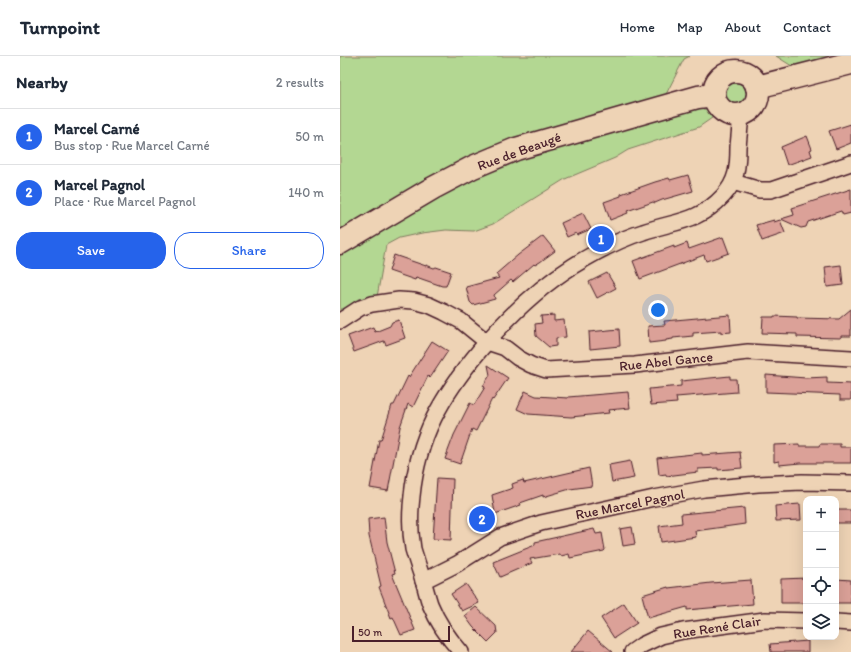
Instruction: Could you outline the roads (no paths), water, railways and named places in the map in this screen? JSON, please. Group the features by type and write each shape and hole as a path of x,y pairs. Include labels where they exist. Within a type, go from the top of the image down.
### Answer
{"street":[{"path":"757,87 851,63"},
{"path":"732,71 746,73 752,78 757,87 758,98 754,106 748,112 741,115 732,115 722,111 717,105 714,95 714,88 718,79 724,74 732,71"},
{"name":"Rue de Beaugé","path":"340,243 433,188 473,167 516,149 659,108 714,95"},
{"path":"461,652 442,626 431,605 413,549 410,521 414,474 419,454 433,419 447,394 466,367 487,342 511,316 552,281 572,267 611,244 643,232 700,215 711,208 723,197 733,182 737,172 741,115"},
{"path":"733,182 748,188 771,190 851,163"},
{"name":"Rue Abel Gance","path":"340,321 360,308 372,304 399,300 429,305 461,321 487,342 505,348 518,358 531,365 546,370 635,365 748,352 851,358"},
{"name":"Rue Marcel Pagnol","path":"423,581 457,564 500,537 541,522 704,489 802,482 851,483"},
{"name":"Rue René Clair","path":"632,652 642,645 661,636 683,631 765,620 803,621"},
{"path":"839,622 851,624"}],"place":[{"name":"Marcel Carné","path":"601,239"},
{"name":"Marcel Pagnol","path":"482,519"}]}
